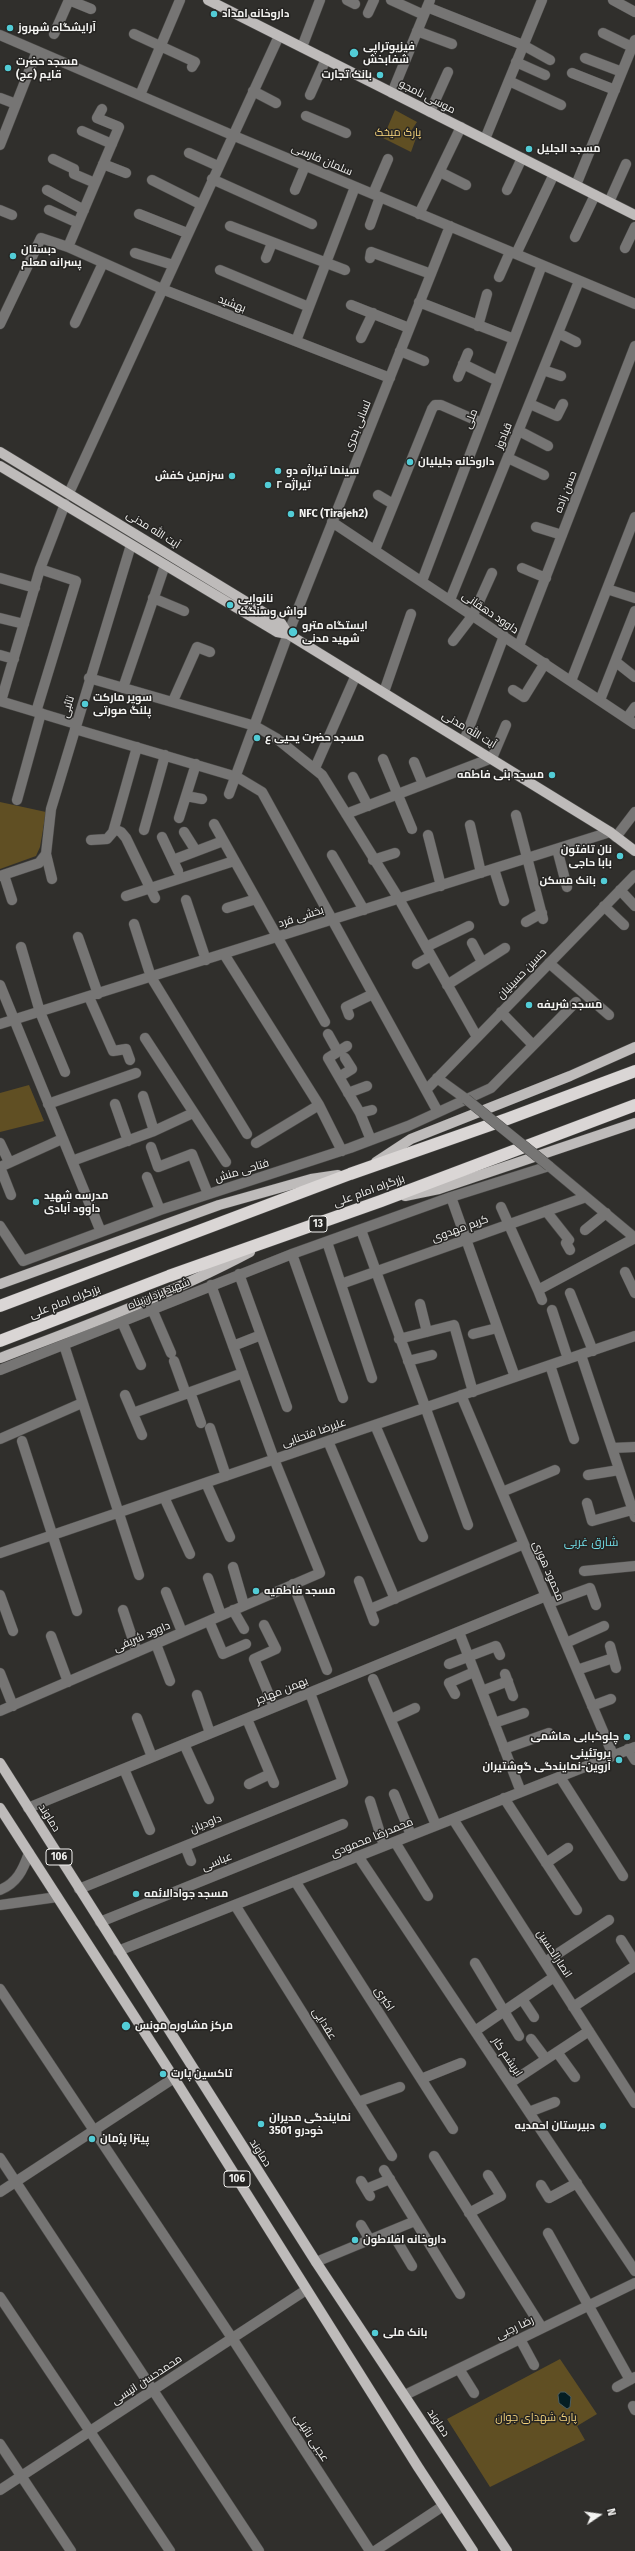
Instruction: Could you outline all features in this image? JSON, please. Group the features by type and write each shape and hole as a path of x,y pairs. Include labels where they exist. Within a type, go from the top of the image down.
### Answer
{"highway":[{"name":"بزرگراه امام علی","path":"0,1306 350,1174 635,1071"},
{"name":"بزرگراه امام علی","path":"0,1342 169,1276 381,1201 635,1105"}],"main road":[{"name":"موسی نامجو","path":"208,0 635,214"},
{"name":"آیت الله مدنی","path":"0,452 137,534 281,624 288,634"},
{"name":"آیت الله مدنی","path":"0,466 278,632 288,634 356,675 613,834 635,851"},
{"path":"65,504 69,493"},
{"path":"131,545 137,534"},
{"path":"367,1168 411,1139 635,1049"},
{"path":"381,1201 439,1189 635,1123"},
{"path":"0,1284 219,1205 311,1179 350,1174"},
{"path":"0,1358 86,1325 215,1271 272,1240"},
{"name":"دماوند","path":"0,1763 79,1890 316,2262 507,2551"},
{"name":"106","path":"0,1808 174,2078 306,2290 473,2551"}],"street":[{"path":"54,34 69,0 91,9"},
{"path":"140,95 180,0"},
{"path":"302,47 320,0"},
{"path":"368,13 374,0"},
{"path":"391,0 427,7 523,46 550,60"},
{"path":"485,139 542,0"},
{"path":"613,0 635,12"},
{"path":"392,93 427,7"},
{"path":"417,31 452,44"},
{"path":"576,185 634,43 603,33"},
{"path":"134,34 196,62 192,67"},
{"name":"سلمان فارسی","path":"0,35 305,166 635,304"},
{"path":"69,493 200,204 279,36"},
{"path":"0,144 37,51"},
{"path":"585,58 622,72"},
{"path":"310,95 326,59"},
{"path":"516,62 545,75"},
{"path":"430,112 448,72"},
{"path":"572,73 615,90"},
{"path":"509,80 561,105"},
{"path":"253,91 276,103"},
{"path":"0,98 16,104"},
{"path":"68,247 119,126 97,118 102,109"},
{"path":"306,116 346,133"},
{"path":"420,214 461,127"},
{"path":"82,131 112,144"},
{"path":"189,153 218,166"},
{"path":"507,190 522,158"},
{"path":"53,159 74,169 74,174 95,183"},
{"path":"370,225 388,159"},
{"path":"103,164 126,173"},
{"path":"609,202 626,164"},
{"path":"295,190 305,166"},
{"path":"440,172 466,185"},
{"path":"499,277 554,174"},
{"path":"212,179 312,224"},
{"path":"152,180 200,204"},
{"path":"296,341 355,187"},
{"path":"47,190 84,210"},
{"path":"575,237 595,195"},
{"path":"0,210 12,215"},
{"path":"49,210 78,223"},
{"path":"139,214 188,233"},
{"path":"230,226 345,270"},
{"name":"لسانی بحری","path":"229,794 237,777 288,634 450,226"},
{"path":"625,248 635,227"},
{"name":"بهشید","path":"0,324 41,238 68,247 162,289 390,378"},
{"path":"266,258 272,243"},
{"path":"370,258 371,252 431,274"},
{"path":"135,253 173,265"},
{"path":"75,324 103,263"},
{"name":"ملی","path":"422,581 542,265"},
{"path":"220,270 309,307"},
{"name":"قبادوز","path":"450,600 579,281"},
{"path":"478,326 487,294"},
{"path":"419,302 458,319 514,339"},
{"path":"351,305 409,328"},
{"path":"361,338 373,313"},
{"path":"558,333 576,342"},
{"name":"حسن زاده","path":"519,646 633,359 635,346"},
{"path":"400,350 424,361"},
{"path":"458,377 468,353"},
{"path":"463,364 498,381"},
{"path":"543,370 561,376"},
{"path":"530,404 557,416 563,404"},
{"path":"375,550 432,409 435,405 441,405 482,423"},
{"path":"518,431 548,446"},
{"path":"508,458 544,475"},
{"path":"378,495 393,504"},
{"path":"65,504 40,569 1,701 38,712 137,747 237,777 256,786 268,799 332,920 438,1112"},
{"path":"571,681 635,517"},
{"name":"داوود دهقانی","path":"332,522 631,721"},
{"path":"536,527 562,535"},
{"name":"تائبی","path":"52,879 46,854 51,809 89,678 131,545"},
{"path":"123,688 165,565"},
{"path":"522,568 546,578"},
{"path":"17,800 38,712 76,581 40,569"},
{"path":"453,641 473,615 492,572"},
{"path":"0,578 35,588"},
{"path":"607,589 635,598"},
{"path":"153,598 184,611"},
{"path":"600,700 635,611"},
{"path":"384,692 411,614"},
{"path":"0,618 24,624"},
{"path":"464,741 504,636"},
{"path":"173,701 197,647 210,652"},
{"path":"0,655 14,659"},
{"path":"616,662 635,677"},
{"path":"513,690 524,696 544,663"},
{"path":"316,768 356,675"},
{"path":"89,678 173,701 255,726 265,730 316,768 399,899 477,1037"},
{"path":"631,721 635,707"},
{"path":"346,814 492,758 506,725"},
{"path":"91,840 107,839 114,829 137,747"},
{"path":"144,830 166,755"},
{"path":"383,759 399,794 412,829"},
{"path":"414,762 424,784"},
{"path":"179,818 196,764"},
{"path":"353,777 368,806"},
{"path":"186,796 202,799"},
{"path":"613,834 635,812"},
{"path":"516,816 543,916 526,922"},
{"path":"214,824 325,1022"},
{"path":"470,825 481,873"},
{"path":"114,829 121,832 126,838 153,893"},
{"path":"184,832 196,851"},
{"name":"بخشی فرد","path":"0,1024 527,858 613,834"},
{"path":"428,835 441,886"},
{"path":"162,837 178,871"},
{"path":"173,860 223,841"},
{"path":"557,849 567,886"},
{"path":"373,860 395,853"},
{"path":"12,900 2,876 39,863 46,854"},
{"path":"332,855 364,910"},
{"path":"126,896 153,893 234,861"},
{"path":"494,869 504,900"},
{"name":"حسین حسینیان","path":"426,1090 635,875"},
{"path":"620,890 635,906"},
{"path":"227,908 256,899"},
{"path":"186,900 206,960"},
{"path":"604,906 624,925"},
{"path":"134,924 151,977 247,1134"},
{"path":"426,947 469,926"},
{"path":"78,937 94,995 113,1051 126,1049 130,1060"},
{"path":"472,942 482,962"},
{"path":"22,947 40,1012 65,1072"},
{"path":"447,985 505,948"},
{"path":"224,954 318,1105 342,1151"},
{"path":"417,964 431,956"},
{"path":"548,963 609,1015"},
{"path":"0,985 101,1232"},
{"path":"349,1015 346,1007 373,994"},
{"path":"501,1012 533,1045 576,1002"},
{"path":"328,1034 352,1069 339,1077"},
{"path":"145,1038 226,1162"},
{"name":"فتاحی منش","path":"0,1226 23,1261 160,1210 295,1168 371,1140 438,1112 491,1088 533,1045"},
{"path":"347,1046 341,1055 328,1058 360,1113 371,1140"},
{"path":"48,1104 136,1073"},
{"path":"437,1078 466,1099 549,1166 635,1238 538,1290"},
{"path":"348,1093 367,1086"},
{"path":"143,1096 154,1131"},
{"path":"115,1104 128,1141"},
{"path":"256,1143 318,1105"},
{"path":"360,1113 372,1110"},
{"path":"72,1161 154,1131 193,1113"},
{"path":"3,1165 62,1139"},
{"path":"0,1143 3,1165 11,1195"},
{"path":"150,1147 158,1167 192,1154 208,1194"},
{"name":"شهید یزدان‌پناه","path":"0,1370 292,1254 451,1197 549,1166"},
{"path":"147,1177 160,1210"},
{"name":"کریم مهدوی","path":"341,1284 586,1196"},
{"path":"451,1197 515,1377"},
{"path":"501,1207 510,1224 542,1300"},
{"path":"546,1211 569,1240 566,1243 570,1250"},
{"path":"585,1230 606,1213"},
{"path":"361,1230 424,1408 468,1525"},
{"path":"327,1242 372,1378"},
{"path":"292,1254 343,1398"},
{"path":"625,1272 635,1293"},
{"path":"240,1274 286,1406"},
{"path":"211,1285 274,1459"},
{"path":"570,1293 593,1351"},
{"path":"420,1304 427,1332"},
{"path":"152,1309 188,1393 206,1425 226,1476"},
{"path":"552,1310 568,1359"},
{"path":"122,1322 141,1365"},
{"path":"400,1339 454,1325 473,1392"},
{"path":"473,1334 497,1328"},
{"path":"233,1346 261,1335"},
{"name":"علیرضا فتحنایی","path":"0,1553 635,1336"},
{"path":"64,1345 117,1513 139,1575"},
{"path":"581,1355 634,1512 592,1521 587,1503"},
{"path":"408,1361 432,1356"},
{"path":"550,1365 574,1439"},
{"path":"133,1414 243,1373"},
{"path":"125,1395 142,1435"},
{"name":"محمود هوری","path":"461,1396 613,1756"},
{"path":"0,1439 82,1403"},
{"path":"375,1425 423,1537"},
{"path":"328,1441 395,1599"},
{"path":"22,1442 77,1612"},
{"path":"612,1448 635,1447"},
{"name":"داوود شریفی","path":"0,1711 320,1573 274,1459"},
{"path":"502,1492 555,1470"},
{"path":"588,1475 619,1470"},
{"path":"206,1483 230,1537"},
{"path":"164,1497 190,1554"},
{"path":"370,1609 524,1544"},
{"path":"584,1571 635,1566"},
{"path":"233,1568 244,1605"},
{"path":"208,1578 221,1615"},
{"path":"359,1581 374,1621"},
{"path":"293,1584 327,1670"},
{"name":"بهمن مهاجر","path":"28,1808 459,1632 548,1600 590,1588 596,1605"},
{"path":"166,1592 182,1632"},
{"path":"0,1595 14,1631"},
{"path":"123,1610 137,1652"},
{"path":"233,1610 244,1629"},
{"path":"208,1621 223,1654 246,1644"},
{"path":"264,1624 276,1648 254,1659 274,1707"},
{"path":"566,1643 604,1626"},
{"path":"459,1632 521,1792"},
{"path":"51,1636 68,1682"},
{"path":"156,1644 170,1681"},
{"path":"448,1664 496,1646 500,1655"},
{"path":"610,1646 616,1668"},
{"path":"577,1670 613,1658"},
{"path":"455,1694 450,1683 474,1672"},
{"path":"0,1673 13,1706"},
{"path":"482,1691 506,1678 513,1696"},
{"path":"373,1679 436,1825"},
{"name":"داودیان","path":"79,1890 343,1782 310,1693"},
{"path":"197,1695 210,1734"},
{"path":"592,1706 611,1699"},
{"path":"390,1719 415,1708"},
{"path":"494,1724 524,1713"},
{"path":"137,1718 152,1757"},
{"path":"247,1719 272,1779 249,1784"},
{"path":"504,1749 549,1733"},
{"path":"184,1744 209,1799"},
{"path":"632,1748 635,1760"},
{"name":"محمدرضا محمودی","path":"118,1951 632,1748"},
{"path":"124,1769 150,1830"},
{"path":"560,1777 623,1876"},
{"path":"394,1794 411,1835"},
{"path":"504,1798 577,1910"},
{"path":"370,1801 384,1846"},
{"name":"انصارالحسین","path":"453,1819 635,2103"},
{"name":"عباسی","path":"100,1922 343,1824"},
{"path":"395,1842 428,1896"},
{"path":"185,1846 191,1861"},
{"path":"546,1863 568,1848"},
{"path":"0,1890 10,1886 19,1877 29,1853"},
{"name":"ابریشم کار","path":"358,1856 635,2271"},
{"name":"اکبری","path":"295,1881 454,2129"},
{"path":"0,1905 57,1897"},
{"name":"عقدایی","path":"235,1905 392,2156"},
{"path":"545,1962 609,1920"},
{"path":"621,1940 635,1962"},
{"path":"475,1963 503,2012 520,2036"},
{"path":"573,2007 635,1966"},
{"path":"475,2031 554,1977"},
{"name":"عجبی نائینی","path":"0,1989 232,2338 370,2551"},
{"path":"522,1999 534,2017"},
{"path":"510,2083 589,2031"},
{"path":"531,2039 546,2059"},
{"path":"557,2052 574,2077"},
{"path":"421,2079 461,2063"},
{"path":"0,2192 174,2078"},
{"path":"358,2102 400,2087"},
{"path":"529,2112 555,2102"},
{"path":"434,2156 542,2328"},
{"path":"0,2158 259,2551"},
{"path":"384,2170 460,2294"},
{"path":"469,2213 501,2196 488,2175"},
{"path":"366,2188 390,2179"},
{"path":"541,2185 549,2198 576,2183"},
{"path":"316,2262 415,2220"},
{"path":"361,2225 370,2240"},
{"path":"391,2231 412,2266"},
{"path":"548,2233 633,2379 617,2387"},
{"name":"رضا رجبی","path":"405,2395 635,2283"},
{"name":"محمدحسن انیسی","path":"0,2490 306,2290"},
{"path":"0,2297 170,2551"},
{"path":"520,2339 534,2365"},
{"path":"460,2368 474,2393"},
{"path":"0,2444 71,2551"},
{"path":"375,2551 443,2506"}],"green space":[{"name":"پارک میخک","path":"395,110 417,122 409,134 416,138 411,152 383,138"},
{"path":"0,802 46,812 40,847 36,856 0,869"},
{"path":"29,1085 44,1121 0,1132 0,1093"},
{"name":"پارک شهدای جوان","path":"560,2359 597,2414 577,2426 585,2440 490,2487 447,2419"}],"water":[{"path":"561,2392 565,2392 571,2397 570,2407 567,2409 559,2403 558,2395"}],"place":[{"name":"داروخانه امداد","path":"214,14"},
{"name":"آرایشگاه شهروز","path":"10,28"},
{"name":"فیزیوتراپی شفابخش","path":"354,53"},
{"name":"مسجد حضرت قایم (عج)","path":"8,68"},
{"name":"بانک تجارت","path":"380,75"},
{"name":"مسجد الجلیل","path":"529,149"},
{"name":"دبستان پسرانه معلم","path":"13,256"},
{"name":"داروخانه جلیلیان","path":"410,462"},
{"name":"سینما تیراژه دو","path":"278,471"},
{"name":"سرزمین کفش","path":"232,476"},
{"name":"تیراژه ۲","path":"268,485"},
{"name":"NFC (Tirajeh2)","path":"291,514"},
{"name":"نانوایی لواش وسنگک","path":"230,605"},
{"name":"ایستگاه مترو شهید مدنی","path":"293,632"},
{"name":"سوپر مارکت پلنگ صورتی","path":"85,704"},
{"name":"مسجد حضرت یحیی ع","path":"257,738"},
{"name":"مسجد بنی فاطمه","path":"552,775"},
{"name":"نان تافتون بابا حاجی","path":"620,856"},
{"name":"بانک مسکن","path":"604,881"},
{"name":"مسجد شریفه","path":"529,1005"},
{"name":"مدرسه شهید داوود آبادی","path":"36,1202"},
{"name":"مسجد فاطمیه","path":"256,1591"},
{"name":"چلوکبابی هاشمی","path":"627,1737"},
{"name":"پروتئینی آروین-نمایندگی گوشتیران","path":"619,1760"},
{"name":"مسجد جوادالائمه","path":"136,1894"},
{"name":"مرکز مشاوره مونس","path":"126,2026"},
{"name":"تاکسین پارت","path":"163,2074"},
{"name":"نمایندگی مدیران خودرو 3501","path":"261,2124"},
{"name":"دبیرستان احمدیه","path":"603,2126"},
{"name":"پیتزا پژمان","path":"92,2139"},
{"name":"داروخانه افلاطون","path":"355,2240"},
{"name":"بانک ملی","path":"375,2333"}],"district":[{"name":"شارق غربی","path":"591,1543"}]}
